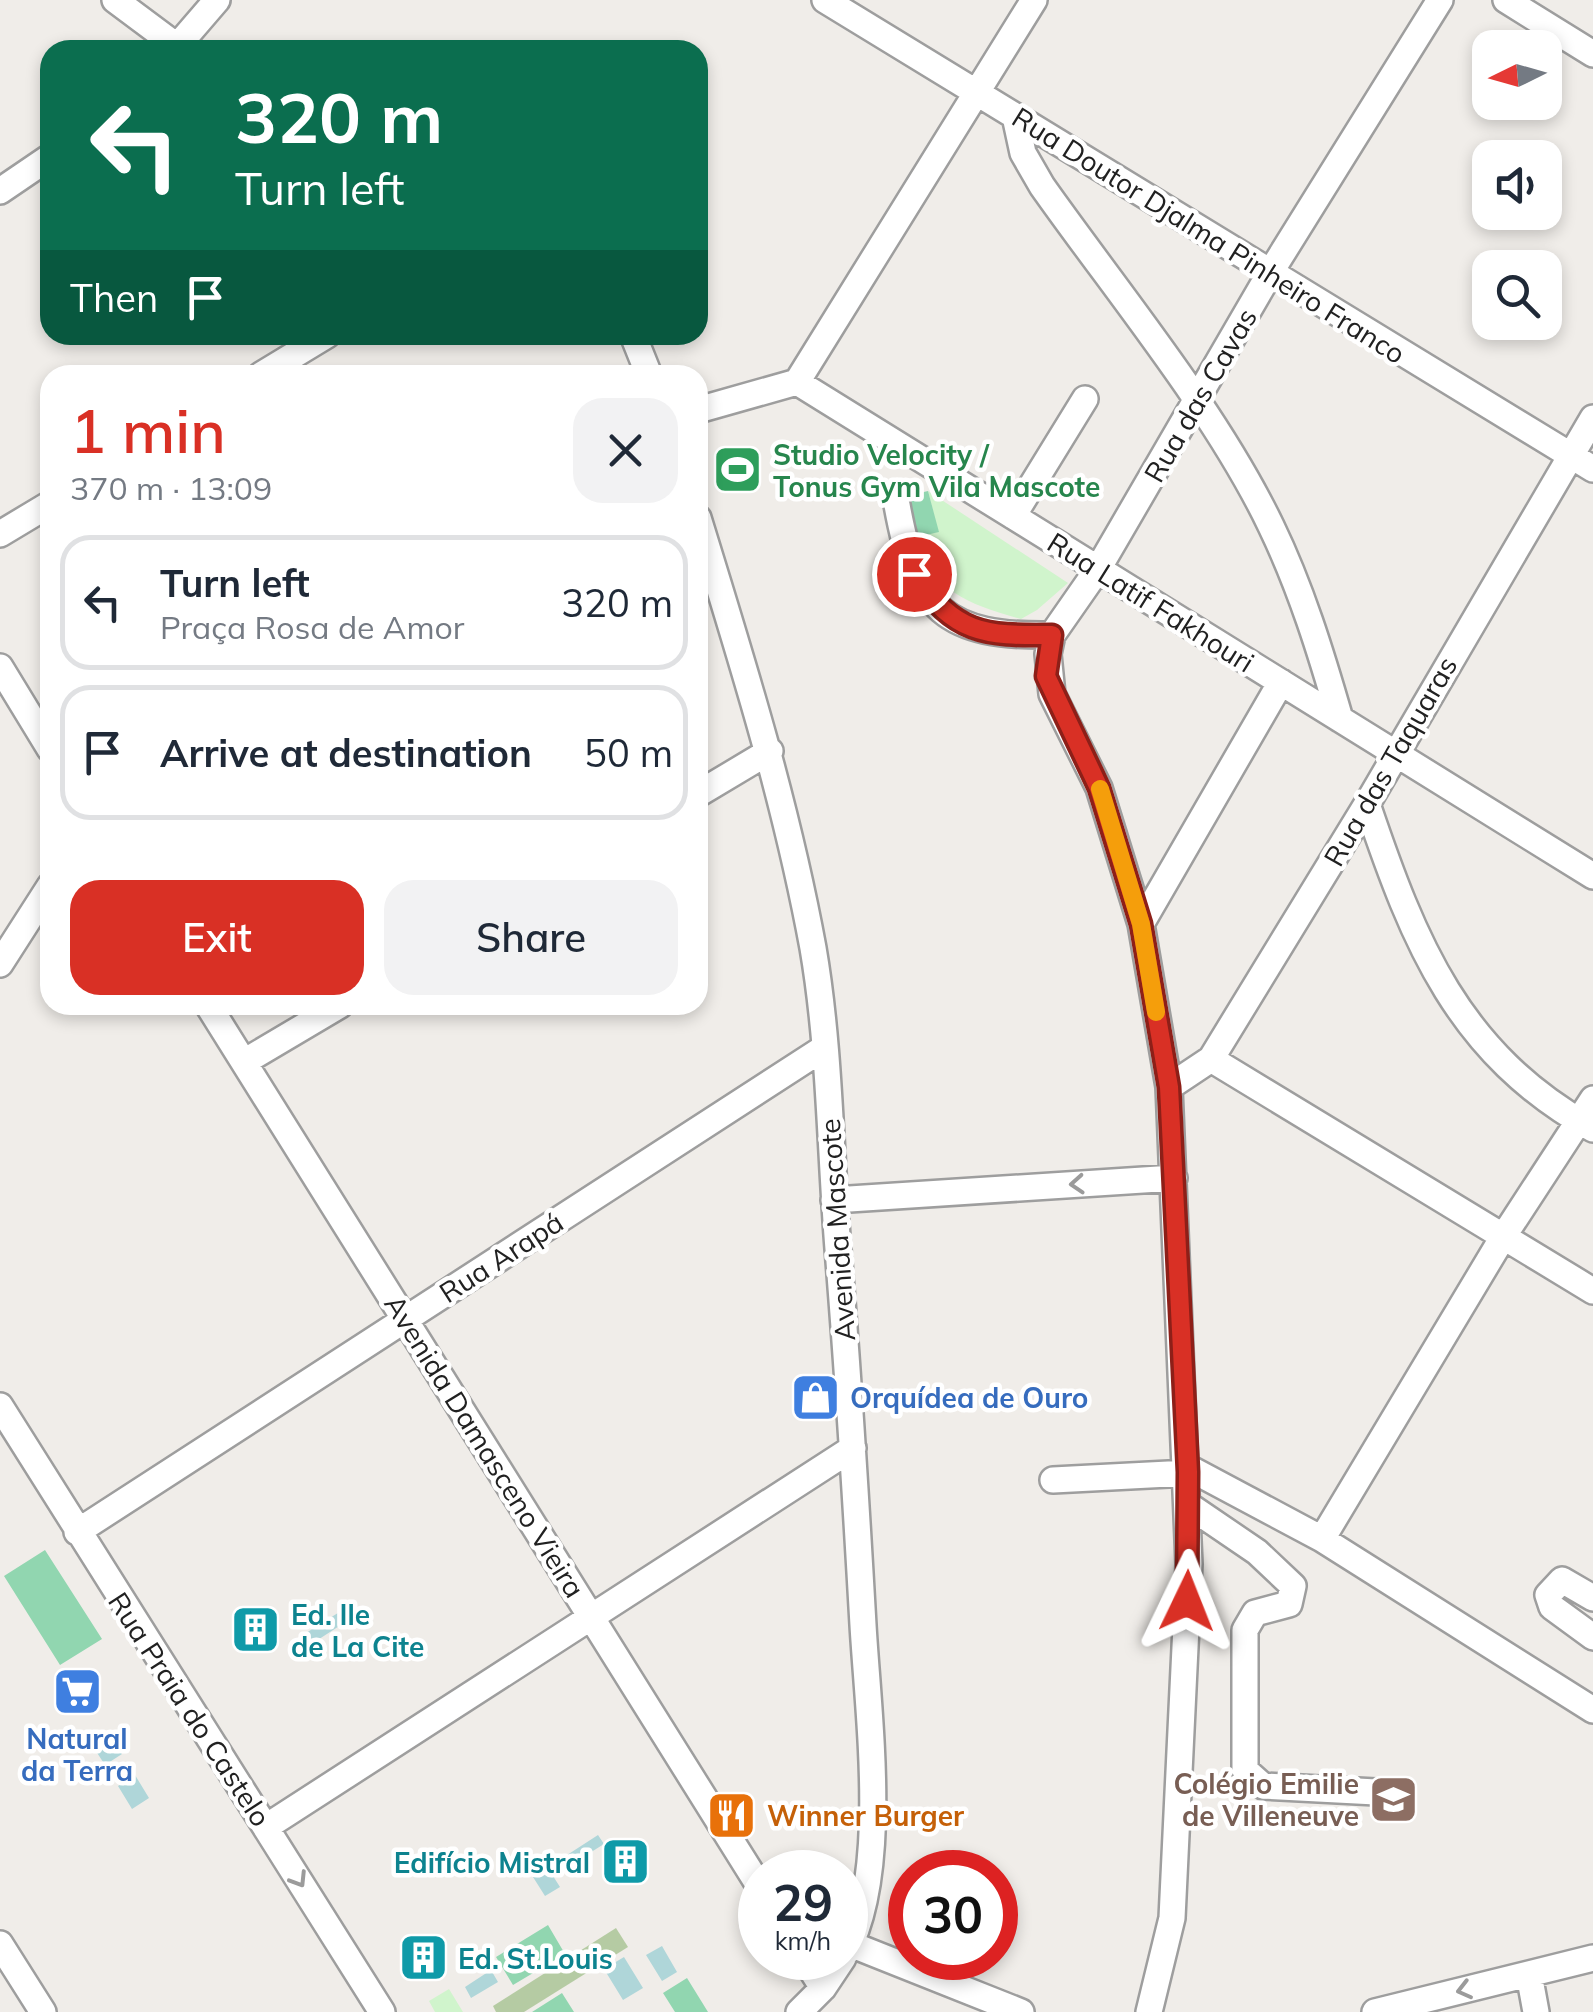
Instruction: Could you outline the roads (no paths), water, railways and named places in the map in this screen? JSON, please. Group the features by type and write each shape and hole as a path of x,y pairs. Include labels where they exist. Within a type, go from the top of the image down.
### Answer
{"street":[{"path":"115,0 166,40"},
{"path":"185,40 217,0"},
{"name":"Rua Doutor Djalma Pinheiro Franco","path":"825,0 980,91 1014,116 1593,469"},
{"path":"708,407 797,382 1034,0"},
{"name":"Rua das Cavas","path":"1052,635 1098,569 1270,273 1440,0"},
{"path":"1506,0 1589,44"},
{"path":"1014,116 1023,152 1042,186 1197,404 1271,525 1315,632 1340,719"},
{"path":"0,191 40,163"},
{"path":"278,365 310,345"},
{"name":"Rua Latif Fakhouri","path":"797,382 1593,876"},
{"path":"1013,516 1085,398"},
{"name":"Rua das Taquaras","path":"1169,1087 1211,1059 1367,804 1593,418"},
{"path":"898,505 914,574 935,604 978,632 1052,635 1046,676 1099,788 1141,924 1169,1087 1188,1505 1172,1918 1150,2012"},
{"path":"0,534 40,510"},
{"name":"Avenida Mascote","path":"708,550 770,751 814,952 854,1448 871,1779 868,1858"},
{"path":"0,667 40,732"},
{"path":"1141,924 1280,682"},
{"path":"708,788 770,751"},
{"path":"1322,1539 1503,1236 1589,1116 1502,1066 1466,1020 1428,961 1367,804"},
{"path":"0,964 40,902"},
{"name":"Avenida Damasceno Vieira","path":"214,1015 738,1852"},
{"path":"244,1062 323,1015"},
{"name":"Rua Arapá","path":"77,1532 824,1048"},
{"path":"1211,1059 1593,1292"},
{"path":"834,1200 1174,1178"},
{"name":"Rua Praia do Castelo","path":"0,1406 382,2012"},
{"path":"266,1827 854,1448"},
{"path":"1053,1480 1188,1470 1322,1539 1593,1710"},
{"path":"1188,1505 1258,1552 1293,1586 1290,1604 1256,1613 1245,1630 1245,1770 1263,1786 1376,1792"},
{"path":"1593,1598 1562,1580 1548,1595 1552,1607 1593,1637"},
{"path":"0,1944 43,2012"},
{"path":"1375,2012 1593,1958"},
{"path":"868,1960 1021,2012"},
{"path":"1529,1974 1536,2012"},
{"path":"818,1980 823,1988"},
{"name":"Avenida Mascote","path":"799,2012 828,1980"}],"water":[{"path":"341,1611 347,1621 313,1643 306,1633"},
{"path":"107,1731 122,1754 105,1765 90,1742"},
{"path":"135,1775 149,1798 132,1809 118,1786"},
{"path":"598,1835 604,1844 553,1876 560,1887 545,1896 533,1877"},
{"path":"662,1946 677,1972 662,1981 646,1955"},
{"path":"624,1957 643,1988 623,2000 604,1969"},
{"path":"491,1970 498,1982 471,1998 465,1987"}],"place":[{"name":"Studio Velocity / Tonus Gym Vila Mascote","path":"738,470"},
{"name":"Orquídea de Ouro","path":"815,1397"},
{"name":"Ed. Ile de La Cite","path":"256,1630"},
{"name":"Natural da Terra","path":"77,1691"},
{"name":"Colégio Emilie de Villeneuve","path":"1394,1799"},
{"name":"Winner Burger","path":"732,1815"},
{"name":"Edifício Mistral","path":"625,1862"},
{"name":"Ed. St.Louis","path":"423,1958"}]}
